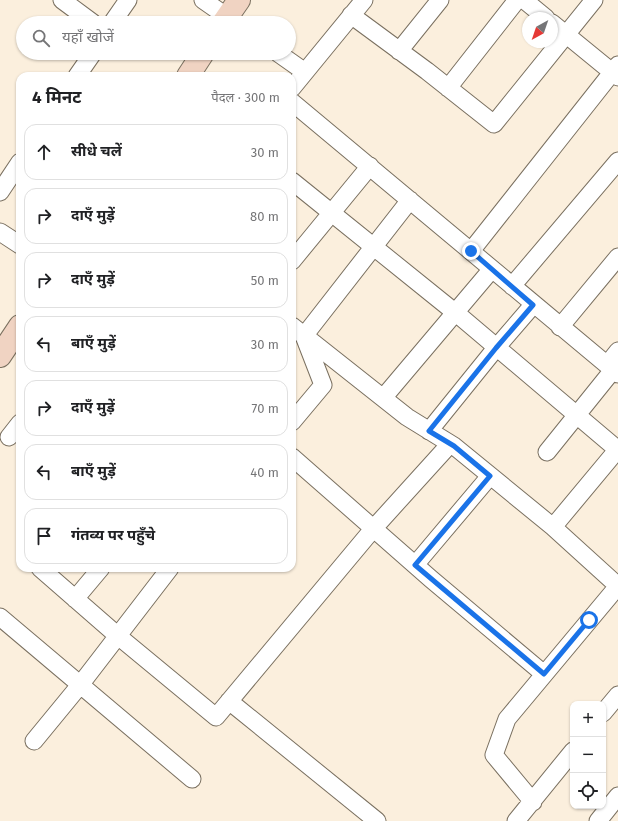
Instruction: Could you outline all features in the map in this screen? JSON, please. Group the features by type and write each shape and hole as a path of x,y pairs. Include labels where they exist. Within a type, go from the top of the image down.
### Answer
{"street":[{"path":"62,0 84,16"},
{"path":"117,16 128,0"},
{"path":"203,0 231,16"},
{"path":"296,83 364,0"},
{"path":"399,51 440,0"},
{"path":"448,88 517,0"},
{"path":"524,0 539,12"},
{"path":"351,15 494,124 594,0"},
{"path":"471,251 616,71 558,28"},
{"path":"80,72 88,60"},
{"path":"191,72 198,60"},
{"path":"288,60 305,72"},
{"path":"296,105 471,251 533,305 613,370"},
{"path":"512,286 618,161"},
{"path":"296,256 370,166"},
{"path":"0,192 16,168"},
{"path":"296,185 455,312 618,450 553,527"},
{"path":"298,331 373,247 410,200"},
{"path":"0,232 16,242"},
{"path":"560,327 618,256"},
{"path":"383,398 492,270"},
{"path":"429,431 533,305"},
{"path":"298,331 407,417 450,444 553,527 618,586 507,719 494,755 532,802"},
{"path":"296,417 323,385 298,331"},
{"path":"0,356 16,332"},
{"path":"548,452 613,370 618,351"},
{"path":"9,437 16,428"},
{"path":"45,572 216,718 228,701 373,529 450,444"},
{"path":"296,461 373,529 544,674"},
{"path":"415,565 490,476"},
{"path":"75,599 98,572"},
{"path":"34,741 80,685 167,572"},
{"path":"0,617 192,779"},
{"path":"606,709 618,695"},
{"path":"228,701 377,821"},
{"path":"516,821 570,755"},
{"path":"598,821 618,796"}],"route":[{"path":"471,251 533,305 429,431 454,446 490,476 415,565 544,674 589,620"}]}
